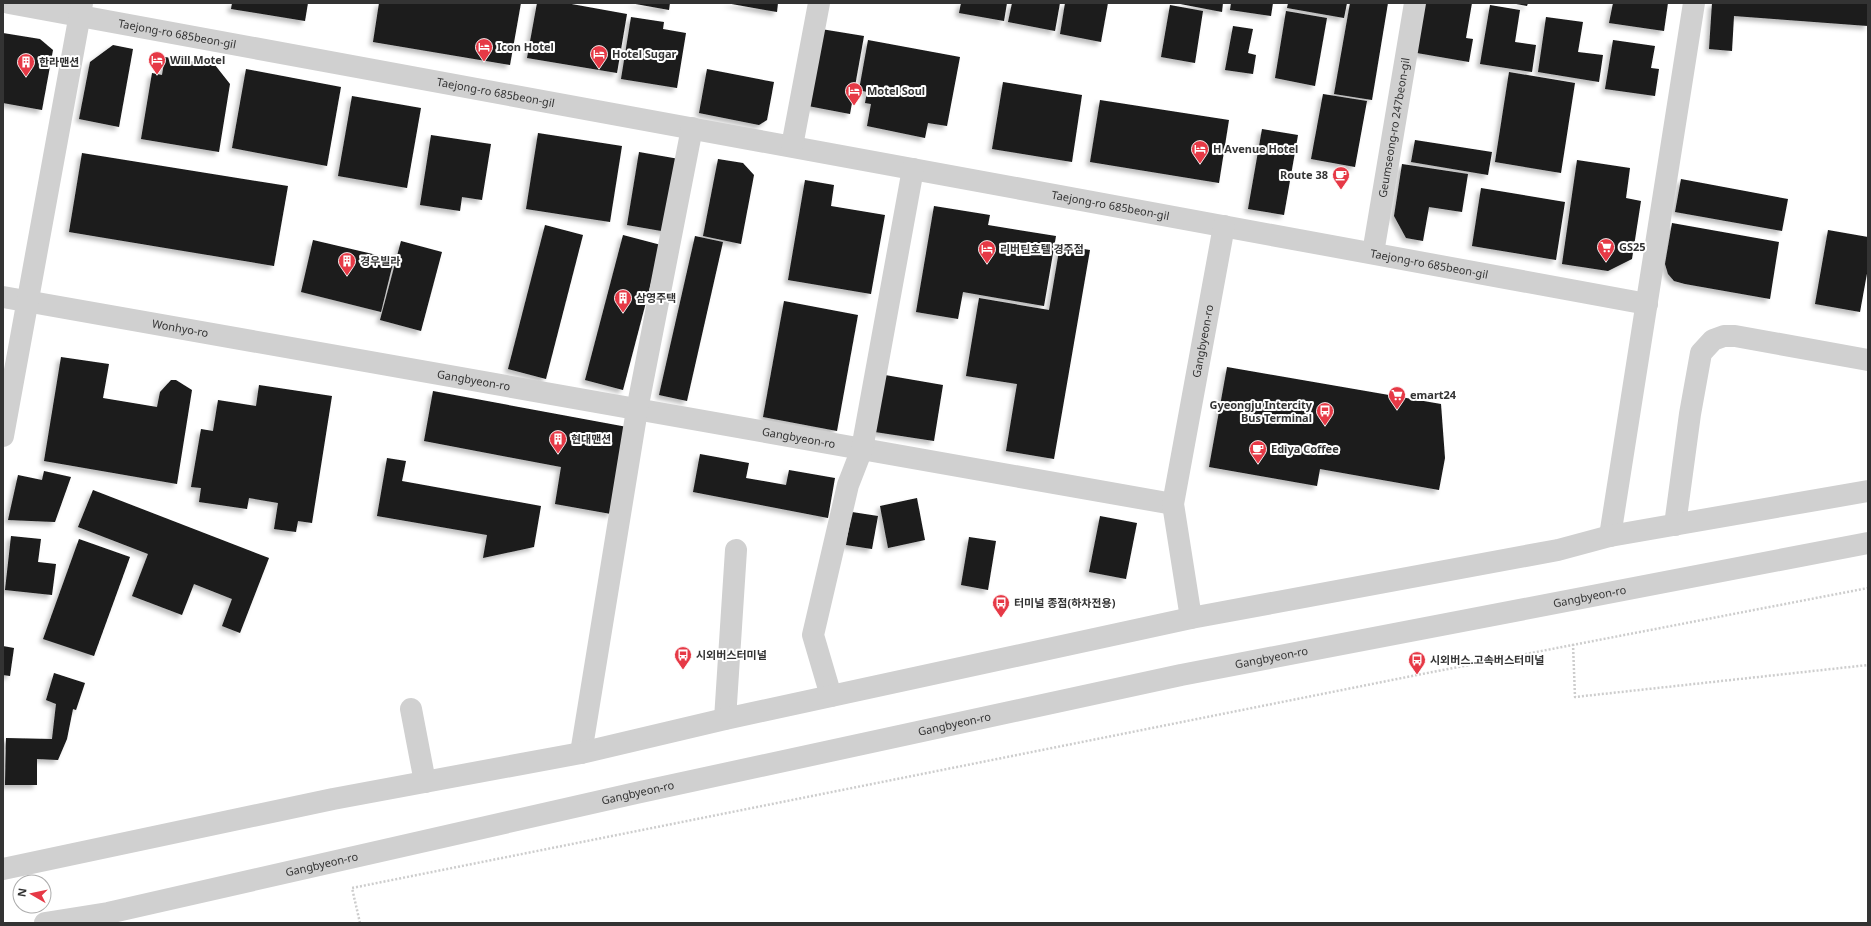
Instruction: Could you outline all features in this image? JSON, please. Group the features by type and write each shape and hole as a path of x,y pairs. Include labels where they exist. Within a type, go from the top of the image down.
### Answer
{"street":[{"name":"Taejong-ro 685beon-gil","path":"9,3 81,9 692,128 1647,304"},
{"path":"792,146 819,3"},
{"name":"Geumseong-ro 247beon-gil","path":"1373,253 1415,3"},
{"path":"1610,536 1694,3"},
{"path":"3,436 81,9"},
{"path":"581,754 637,410 692,128"},
{"path":"831,696 813,634 848,485 862,449 913,169"},
{"name":"Gangbyeon-ro","path":"1191,618 1173,504 1224,226"},
{"name":"Wonhyo-ro","path":"3,297 334,356"},
{"path":"1675,525 1690,414 1701,353 1713,340 1724,336 1734,336 1868,360"},
{"name":"Gangbyeon-ro","path":"334,356 1173,504"},
{"path":"1839,496 1854,479 1868,476"},
{"path":"3,869 333,799 581,754 725,719 1191,618 1558,550 1610,536 1868,491"},
{"name":"Gangbyeon-ro","path":"45,923 108,913 636,793 1181,674 1868,543"},
{"path":"725,719 736,550"},
{"path":"411,709 425,782"}],"path":[{"path":"360,923 352,888 1573,644 1868,588"},
{"path":"1573,644 1576,697 1868,665"}],"building":[{"path":"232,3 308,3 305,21 231,9"},
{"path":"379,3 521,3 510,65 373,42"},
{"path":"537,3 566,3 627,14 617,73 527,58"},
{"path":"630,3 670,3 669,10"},
{"path":"726,3 778,3 777,12"},
{"path":"961,3 1007,3 1004,21 959,13"},
{"path":"1012,3 1060,3 1055,31 1008,22"},
{"path":"1065,3 1108,3 1101,42 1060,34"},
{"path":"1175,3 1223,3 1222,12"},
{"path":"1231,3 1273,3 1271,16 1230,10"},
{"path":"1288,3 1347,3 1344,18 1287,8"},
{"path":"1350,3 1388,3 1372,100 1334,94"},
{"path":"1425,3 1472,3 1466,38 1473,39 1469,62 1417,53"},
{"path":"1511,3 1528,3 1527,6"},
{"path":"1613,3 1668,3 1664,31 1609,23"},
{"path":"1712,3 1868,3 1868,26 1734,16 1732,51 1709,49"},
{"path":"1170,5 1203,11 1195,63 1161,57"},
{"path":"1490,5 1520,10 1515,42 1536,45 1532,72 1480,64"},
{"path":"1286,11 1327,18 1315,86 1275,78"},
{"path":"631,17 664,22 663,29 686,33 677,88 621,79"},
{"path":"1546,17 1583,22 1578,52 1603,55 1599,82 1538,72"},
{"path":"1233,26 1253,29 1248,53 1256,55 1253,74 1225,70"},
{"path":"821,29 864,36 850,114 808,106"},
{"name":"한라맨션","path":"3,33 40,39 53,50 42,110 3,103"},
{"path":"868,40 960,57 947,126 928,123 925,138 867,126 871,104 865,103 867,92 859,90"},
{"path":"1613,40 1655,46 1651,68 1659,69 1655,96 1605,89"},
{"path":"113,45 133,49 119,127 79,119 90,62"},
{"path":"165,57 215,65 230,84 219,152 141,139 152,73 162,75"},
{"path":"246,69 341,87 327,166 232,148"},
{"path":"707,69 774,82 767,120 759,125 699,113"},
{"path":"1509,72 1575,83 1561,173 1495,162"},
{"path":"1003,82 1082,95 1072,162 992,149"},
{"path":"1323,94 1367,101 1355,167 1311,159"},
{"path":"352,96 421,108 407,188 338,176"},
{"path":"1100,100 1229,120 1219,183 1090,162"},
{"path":"1262,129 1298,135 1284,215 1248,209"},
{"path":"538,133 622,146 610,222 526,209"},
{"path":"431,135 491,144 482,200 462,197 460,211 420,205"},
{"path":"1415,140 1492,152 1488,175 1411,162"},
{"path":"639,152 679,159 667,232 627,225"},
{"path":"82,153 288,186 274,266 69,232"},
{"path":"718,159 743,163 754,175 741,244 703,236"},
{"path":"1577,160 1630,168 1626,198 1641,201 1632,259 1608,271 1562,264"},
{"path":"1402,164 1468,174 1462,212 1429,207 1423,241 1406,238 1394,216"},
{"path":"1681,179 1788,199 1782,231 1675,212"},
{"path":"805,180 834,185 831,206 885,215 871,294 788,280"},
{"path":"1481,188 1565,202 1556,260 1472,246"},
{"name":"리버틴호텔 경주점","path":"934,206 990,215 988,225 1056,236 1044,306 963,292 958,319 916,312"},
{"path":"1672,223 1779,242 1770,299 1674,281 1668,274 1665,264"},
{"path":"545,225 583,235 546,379 508,369"},
{"path":"1828,230 1868,237 1868,268 1860,312 1815,304"},
{"name":"삼영주택","path":"623,235 661,245 623,390 585,380"},
{"path":"695,236 723,242 687,401 659,395"},
{"name":"경우빌라","path":"313,240 394,259 381,312 301,292"},
{"path":"401,241 442,252 421,331 380,320"},
{"path":"1060,245 1090,250 1054,459 1006,451 1017,384 966,376 979,298 1049,310"},
{"path":"784,301 858,315 837,431 763,417"},
{"path":"61,357 109,364 103,398 157,407 160,392 171,380 176,380 192,390 177,484 44,461"},
{"path":"1227,367 1441,404 1445,458 1439,490 1320,469 1317,486 1209,467"},
{"path":"885,375 943,385 934,441 875,432"},
{"path":"259,385 332,396 312,523 298,521 296,532 274,529 278,503 249,498 247,509 199,502 201,488 191,487 201,429 213,431 218,400 256,406"},
{"name":"현대맨션","path":"433,391 627,427 611,514 555,504 561,467 424,441"},
{"path":"700,454 749,463 746,478 786,485 789,470 835,478 828,518 693,492"},
{"path":"387,458 406,461 402,481 541,506 534,547 483,558 487,535 377,516"},
{"path":"44,471 71,477 55,522 8,520 18,475 42,480"},
{"path":"93,490 269,558 240,633 222,626 232,599 194,584 182,615 132,596 148,554 78,527"},
{"path":"917,498 925,540 888,548 880,506"},
{"path":"852,512 878,516 872,549 846,545"},
{"path":"1100,516 1137,523 1126,579 1089,572"},
{"path":"11,536 41,539 38,562 56,564 52,595 5,590"},
{"path":"969,537 996,541 988,590 961,585"},
{"path":"79,539 130,557 94,656 43,639"},
{"path":"3,646 14,648 10,676 3,675"},
{"path":"54,673 85,683 76,710 73,709 67,739 58,760 37,759 37,785 5,785 6,738 52,739 56,704 46,700"}],"place":[{"name":"Icon Hotel","path":"484,62"},
{"name":"Hotel Sugar","path":"599,69"},
{"name":"Will Motel","path":"157,75"},
{"name":"한라맨션","path":"26,77"},
{"name":"Motel Soul","path":"854,106"},
{"name":"H Avenue Hotel","path":"1200,164"},
{"name":"Route 38","path":"1341,190"},
{"name":"GS25","path":"1606,262"},
{"name":"리버틴호텔 경주점","path":"987,264"},
{"name":"경우빌라","path":"347,276"},
{"name":"삼영주택","path":"623,313"},
{"name":"emart24","path":"1397,410"},
{"name":"Gyeongju Intercity Bus Terminal","path":"1325,426"},
{"name":"현대맨션","path":"558,454"},
{"name":"Ediya Coffee","path":"1258,464"},
{"name":"터미널 종점(하차전용)","path":"1001,618"},
{"name":"시외버스터미널","path":"683,670"},
{"name":"시외버스.고속버스터미널","path":"1417,675"}]}
